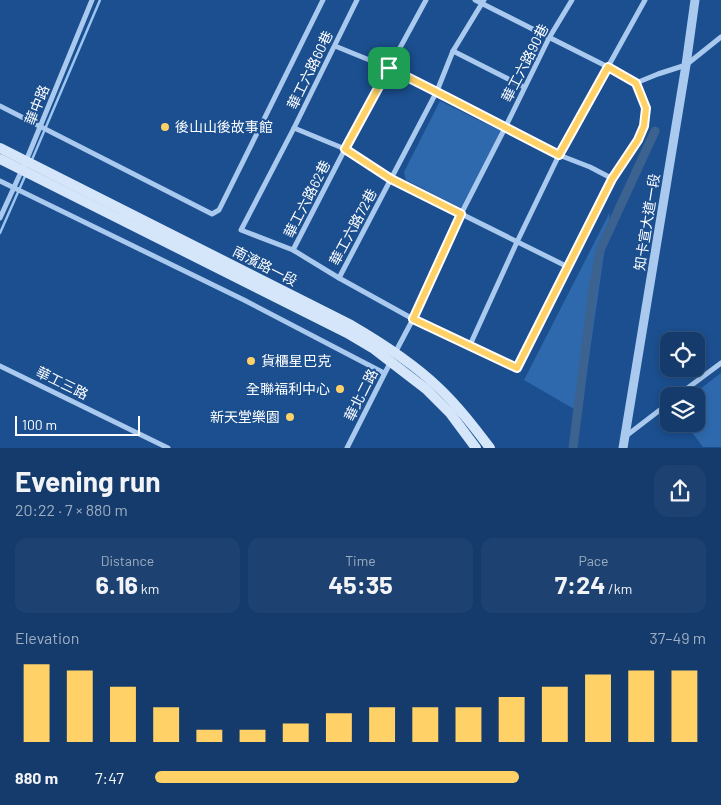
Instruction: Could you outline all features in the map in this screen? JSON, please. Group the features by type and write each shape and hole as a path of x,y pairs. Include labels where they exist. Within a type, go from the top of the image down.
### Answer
{"main road":[{"name":"南濱路一段","path":"0,148 24,165 393,357 439,388 490,448"},
{"name":"南濱路一段","path":"0,159 24,165"},
{"name":"南濱路一段","path":"393,357 444,407 476,448"}],"street":[{"name":"華中路","path":"0,218 24,165 92,0"},
{"path":"0,106 212,214 219,210 323,0"},
{"name":"華工六路60巷","path":"293,250 241,230 357,0"},
{"name":"華工六路62巷","path":"293,250 345,149 426,0"},
{"path":"293,250 413,319 517,368 612,179 638,140 644,126 646,108 636,83 476,0"},
{"name":"華工六路90巷","path":"393,357 524,87 549,38 572,0"},
{"path":"470,345 559,155 645,0"},
{"name":"知卡宣大道一段","path":"623,448 686,65 694,0"},
{"name":"華工六路72巷","path":"339,278 437,91 453,51 483,2"},
{"path":"636,83 686,65 721,37"},
{"path":"334,46 389,68 559,155 590,167 612,179"},
{"path":"453,51 524,87"},
{"path":"294,128 345,149 391,179 568,267"},
{"path":"0,181 244,300 384,373"},
{"name":"華北二路","path":"348,448 393,357"},
{"path":"689,387 721,363"},
{"name":"華工三路","path":"0,366 168,448"},
{"path":"625,436 660,410"}],"shaded area":[{"path":"440,101 501,131 461,208 406,180 404,172"},
{"path":"610,212 581,413 524,380"},
{"path":"721,373 721,447 703,447 692,432 705,432 705,387 703,387"}],"waterway":[{"path":"31,162 100,0"},
{"path":"573,448 593,288 600,250 655,131"},
{"path":"0,233 26,174"}],"place":[{"name":"後山山後故事館","path":"165,127"},
{"name":"貨櫃星巴克","path":"251,361"},
{"name":"全聯福利中心","path":"340,389"},
{"name":"新天堂樂園","path":"290,417"}],"route":[{"path":"608,67 636,83 646,108 644,126 638,140 612,179 517,368 413,319 461,214 391,179 345,149 389,68 559,155 608,67"}]}
